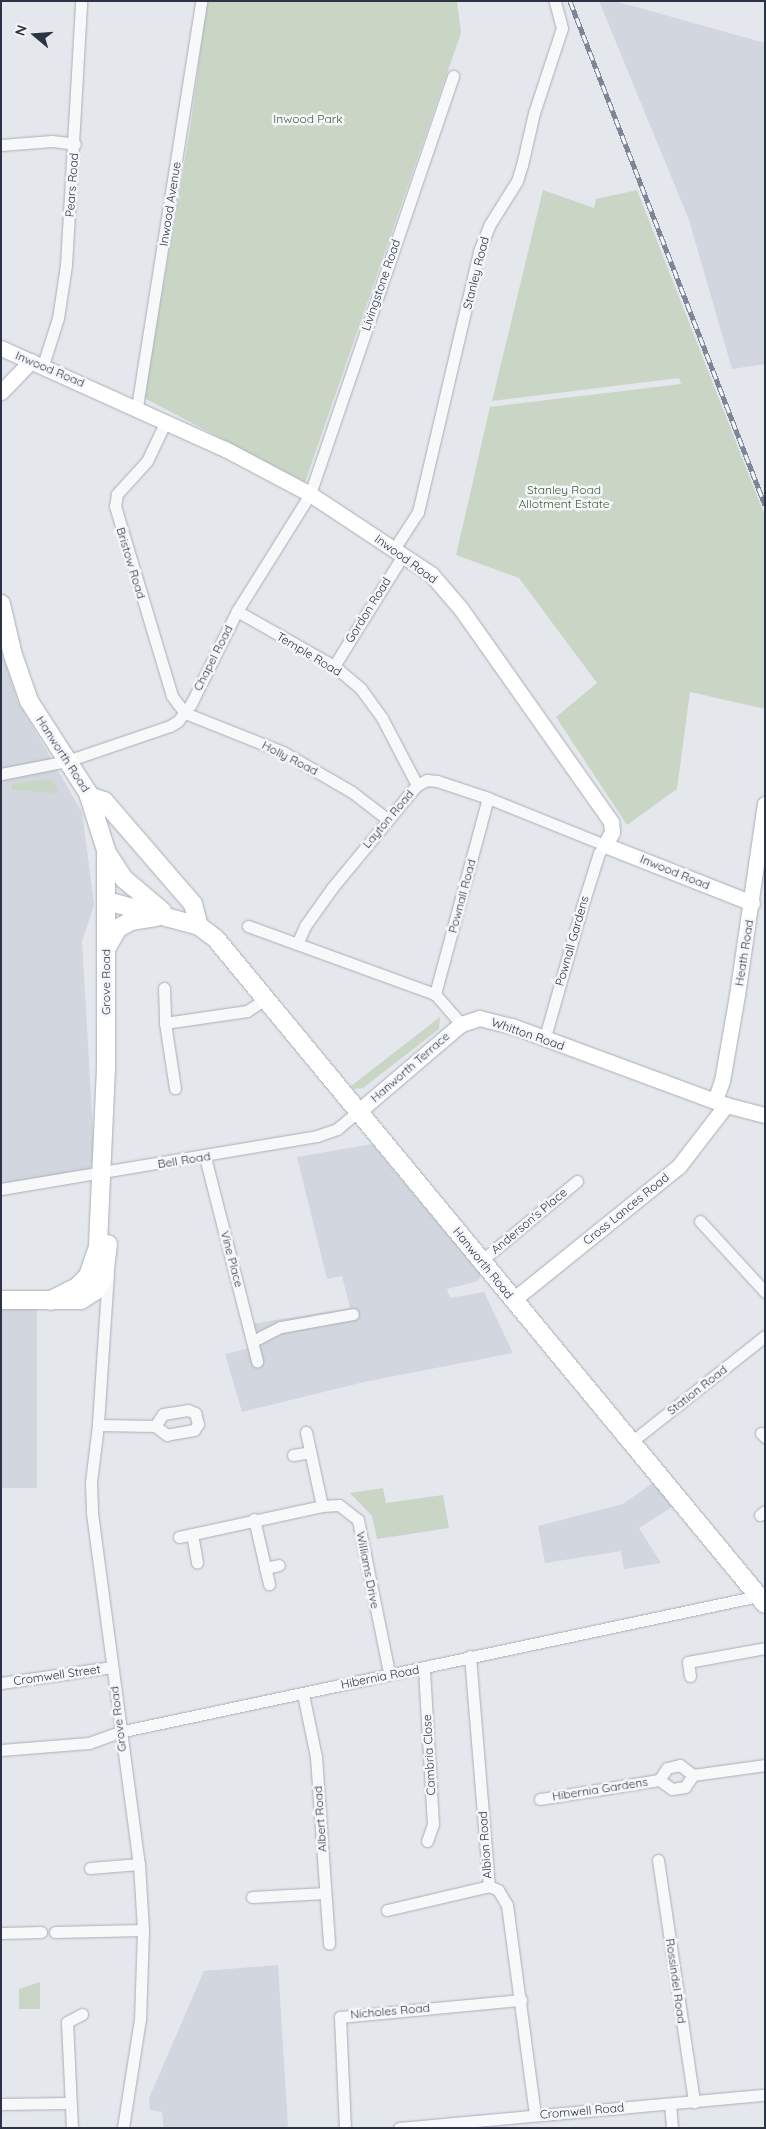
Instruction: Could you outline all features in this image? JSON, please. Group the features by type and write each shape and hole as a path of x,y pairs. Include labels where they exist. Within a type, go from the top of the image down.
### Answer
{"main road":[{"name":"Hanworth Road","path":"1,604 12,654 27,696 67,761 89,796 104,801 193,904 200,926"},
{"name":"Grove Road","path":"89,796 106,850 107,898 102,1194"},
{"name":"Hanworth Road","path":"106,850 124,879 164,913"},
{"name":"Hanworth Road","path":"107,898 164,913 200,926 216,939 360,1110 630,1443 763,1598"},
{"path":"106,951 115,932 123,925 164,913"},
{"path":"1,1300 81,1300 95,1291 104,1277 108,1253 102,1194"},
{"path":"50,1301 77,1287 88,1276 96,1261 102,1194"}],"street":[{"name":"Pears Road","path":"37,363 58,318 62,292 75,144 81,1"},
{"name":"Inwood Avenue","path":"137,407 200,1"},
{"name":"Stanley Road","path":"398,552 418,512 479,251 490,224 518,181 534,114 562,28 555,1"},
{"name":"Livingstone Road","path":"310,494 453,76"},
{"path":"1,146 52,141 75,144"},
{"name":"Inwood Road","path":"1,348 137,407 310,494 398,552 442,585 581,779 611,822 612,832 605,845 752,903"},
{"path":"1,392 37,363"},
{"name":"Bristow Road","path":"166,421 147,461 117,494 115,506 172,696 184,713"},
{"name":"Chapel Road","path":"1,774 67,761 170,726 184,713 237,611 310,494"},
{"name":"Gordon Road","path":"334,666 398,552"},
{"name":"Temple Road","path":"237,611 334,666 361,689 382,718 417,785"},
{"name":"Holly Road","path":"184,713 283,752 352,792 387,819"},
{"name":"Layton Road","path":"297,944 316,911 387,819 417,785 427,780 437,781 488,798 605,845"},
{"name":"Pownall Road","path":"435,994 488,798"},
{"name":"Heath Road","path":"721,1103 722,1081 752,903 760,884 765,804"},
{"name":"Pownall Gardens","path":"544,1040 582,908 599,854 605,845"},
{"path":"248,926 435,994 461,1024"},
{"path":"164,988 165,1023 175,1088"},
{"path":"165,1023 247,1011 267,998"},
{"name":"Whitton Road","path":"461,1024 479,1018 512,1026 544,1040 721,1103 765,1115"},
{"name":"Hanworth Terrace","path":"360,1110 461,1024"},
{"name":"Cross Lances Road","path":"513,1300 679,1166 721,1103"},
{"name":"Bell Road","path":"1,1189 103,1171 205,1157 317,1136 337,1129 360,1110"},
{"name":"Vine Place","path":"205,1157 257,1361"},
{"name":"Anderson's Place","path":"481,1261 577,1182"},
{"path":"700,1221 765,1292"},
{"name":"Grove Road","path":"108,1253 108,1310 91,1482 119,1732 139,1864 143,1930 140,2019 123,2128"},
{"path":"95,1291 108,1310"},
{"path":"253,1341 281,1328 353,1314"},
{"name":"Station Road","path":"630,1443 765,1336"},
{"path":"98,1425 155,1426"},
{"path":"306,1432 322,1506"},
{"path":"293,1455 310,1452"},
{"name":"Williams Drive","path":"179,1537 254,1519 322,1506 339,1505 358,1520 389,1673"},
{"path":"254,1519 269,1584"},
{"path":"192,1534 197,1563"},
{"path":"265,1568 279,1565"},
{"name":"Hibernia Road","path":"1,1750 89,1743 119,1732 303,1694 389,1673 424,1669 470,1656 763,1598"},
{"path":"690,1676 688,1662 765,1648"},
{"name":"Albion Road","path":"470,1656 488,1886 498,1890 506,1905 521,2000 535,2115"},
{"name":"Cromwell Street","path":"1,1683 112,1667"},
{"name":"Cambria Close","path":"424,1669 433,1824 427,1841"},
{"name":"Albert Road","path":"303,1694 316,1757 329,1944"},
{"name":"Hibernia Gardens","path":"659,1780 668,1768 680,1765 693,1775 765,1766"},
{"name":"Hibernia Gardens","path":"540,1799 659,1780 672,1789 685,1787 693,1775"},
{"name":"Rossindel Road","path":"658,1860 694,2102"},
{"path":"90,1868 139,1864"},
{"path":"387,1910 488,1886"},
{"path":"252,1897 325,1893"},
{"path":"54,1932 143,1930"},
{"path":"1,1933 40,1932"},
{"name":"Nicholes Road","path":"344,2128 340,2017 521,2000"},
{"path":"72,2128 67,2022 82,2014"},
{"name":"Cromwell Road","path":"399,2128 765,2095"},
{"path":"1,2104 70,2103"},
{"path":"670,2104 672,2128"}],"shaded area":[{"path":"599,1 615,1 765,43 765,364 732,369 689,220"},
{"path":"1,649 17,700 82,812 94,905 82,941 94,1148 91,1167 76,1182 1,1195"},
{"path":"372,1144 481,1275 478,1281 447,1289 450,1298 484,1292 513,1353 364,1382 242,1412 225,1354 250,1348 245,1325 350,1308 342,1276 327,1279 297,1157"},
{"path":"1,1308 37,1308 37,1488 1,1488"},
{"path":"657,1480 680,1502 639,1528 661,1563 624,1569 621,1551 545,1563 538,1526 623,1504"},
{"path":"278,1965 288,2127 164,2128 162,2112 150,2110 149,2098 204,1971"}],"green space":[{"name":"Inwood Park","path":"207,1 457,1 461,33 305,482 144,398 190,129"},
{"name":"Stanley Road Allotment Estate","path":"543,190 594,208 596,199 637,190 765,516 765,709 690,692 677,789 627,825 556,717 597,683 519,578 456,555 490,407 681,384 679,378 492,401"},
{"path":"47,779 54,782 58,793 12,790 12,784"},
{"path":"440,1017 439,1029 363,1088 354,1089 351,1086"},
{"path":"383,1488 386,1503 443,1495 449,1528 377,1539 372,1516 350,1493"},
{"path":"40,1982 40,2009 19,2009 19,1989"}],"railway":[{"path":"570,1 765,505"}]}
